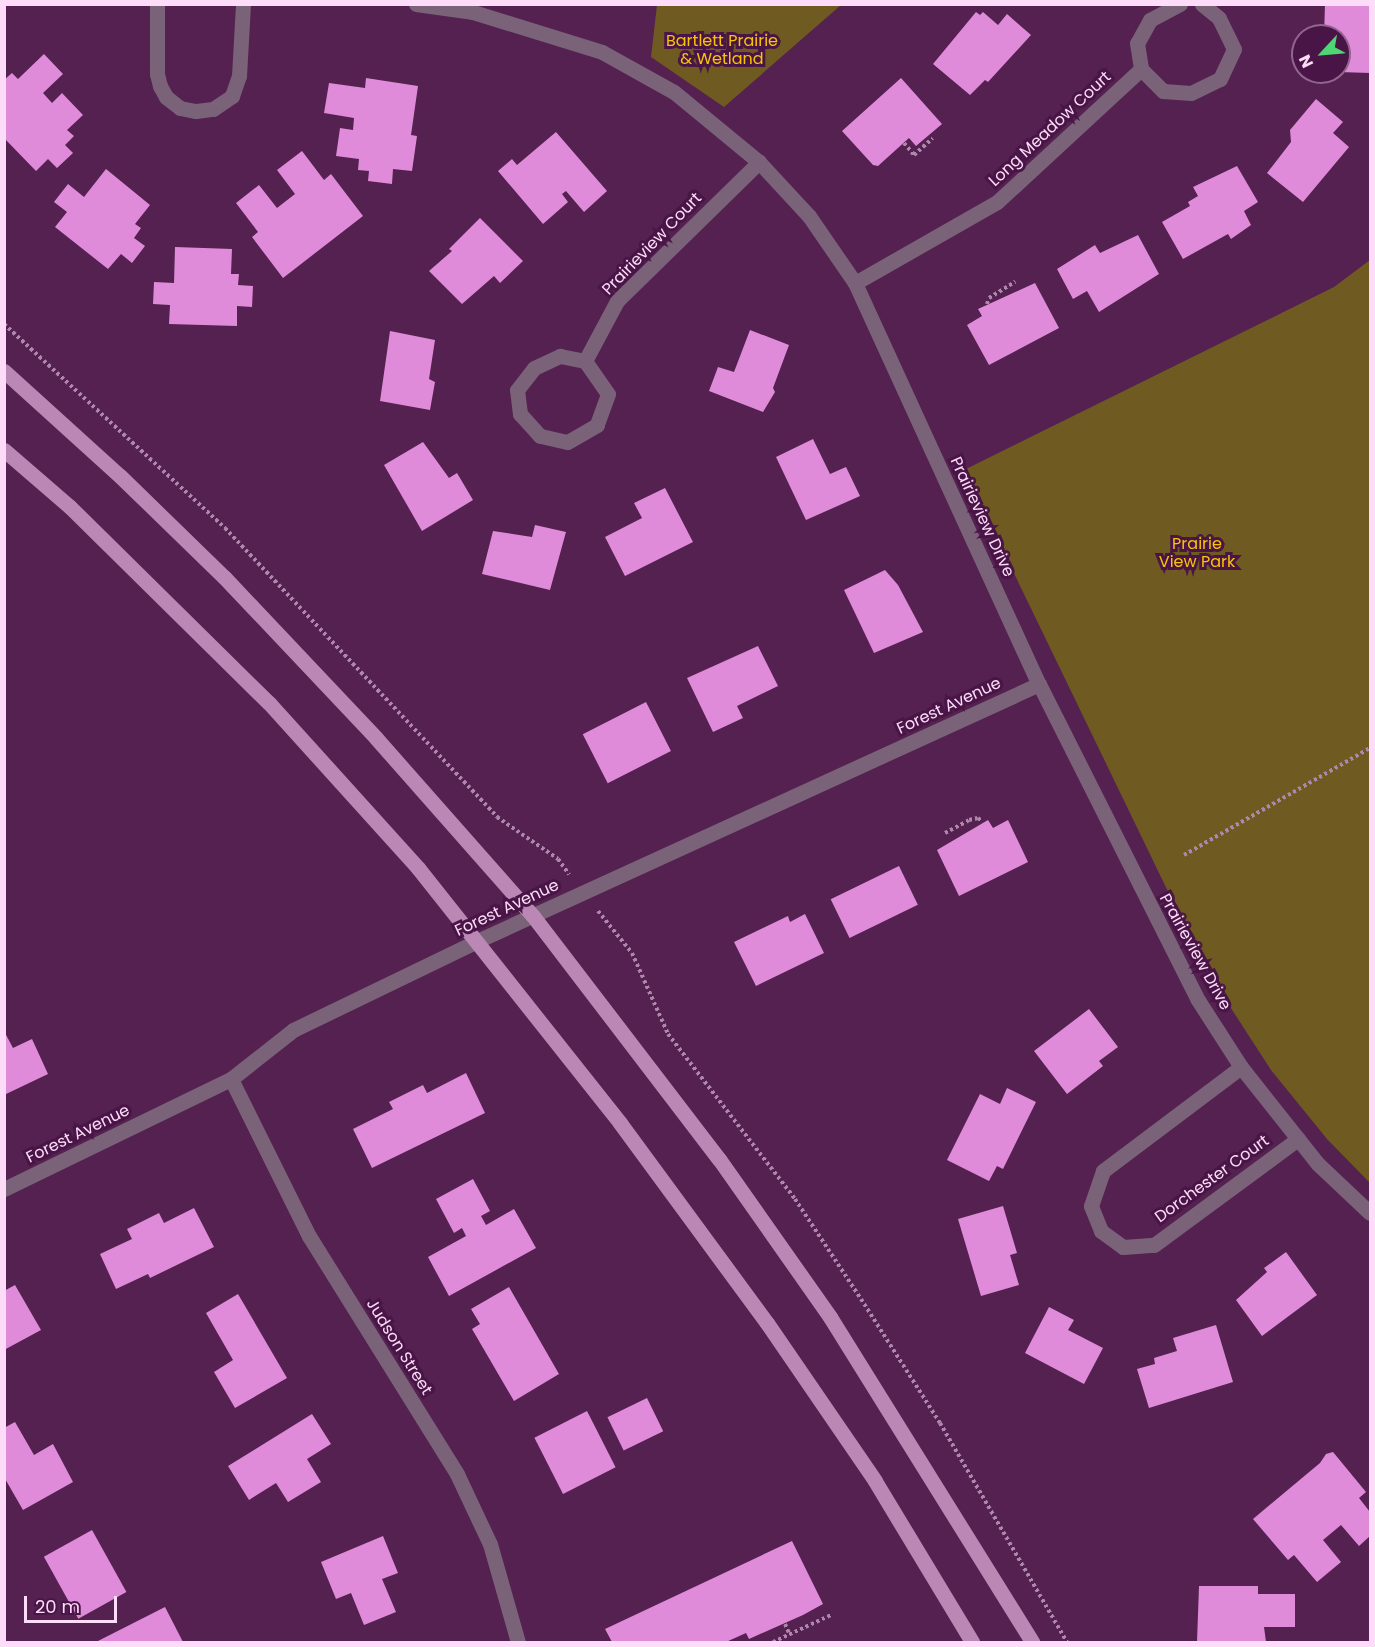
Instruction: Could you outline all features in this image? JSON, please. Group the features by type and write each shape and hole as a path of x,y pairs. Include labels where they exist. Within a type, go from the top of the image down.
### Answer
{"main road":[{"path":"4,371 120,476 224,577 376,738 533,916 719,1159 830,1317 1032,1642"},
{"path":"4,450 70,507 269,703 418,868 620,1123 767,1323 875,1481 972,1642"}],"street":[{"path":"157,4 157,74 160,86 166,97 180,108 196,111 213,109 232,96 239,76 243,4"},
{"name":"Prairieview Drive","path":"416,4 492,16 602,52 674,93 759,162 809,216 855,284 1039,684 1158,925 1198,1000 1241,1067 1318,1164 1371,1213"},
{"path":"1180,4 1150,20 1137,43 1142,69 1163,91 1191,93 1220,79 1234,49 1219,18 1202,4"},
{"name":"Long Meadow Court","path":"855,284 997,202 1142,69"},
{"name":"Prairieview Court","path":"585,361 618,301 759,162"},
{"path":"560,356 585,361 608,394 597,425 567,442 540,436 520,414 517,390 534,368 560,356"},
{"name":"Forest Avenue","path":"4,1189 231,1079 293,1030 477,941 1039,684"},
{"name":"Dorchester Court","path":"1241,1067 1103,1171 1091,1206 1101,1231 1123,1247 1154,1245 1298,1139"},
{"name":"Judson Street","path":"231,1079 309,1236 457,1474 490,1544 518,1642"}],"path":[{"path":"904,143 914,155 933,138"},
{"path":"987,304 989,298 1015,282"},
{"path":"4,324 53,365 225,528 497,817 562,865"},
{"path":"1184,855 1371,748"},
{"path":"945,833 969,820 978,818 983,822"},
{"path":"629,950 668,1034 795,1199 843,1272 940,1423 1067,1642"},
{"path":"773,1642 831,1615"},
{"path":"785,1624 790,1635"}],"green space":[{"name":"Bartlett Prairie & Wetland","path":"657,4 841,5 724,107 651,57"},
{"name":"Prairie View Park","path":"1370,260 1370,1183 1327,1139 1271,1070 1205,968 964,470 1334,287"}],"building":[{"path":"1325,4 1370,4 1370,73 1351,72 1351,24 1324,24"},
{"path":"976,12 980,15 983,12 998,25 1007,14 1031,35 988,82 985,80 970,95 933,64"},
{"path":"44,54 63,74 43,93 52,103 62,93 83,115 67,130 74,136 65,145 73,153 57,168 48,159 36,171 4,138 4,80 12,73 18,79"},
{"path":"366,78 418,86 411,135 417,136 412,171 393,169 392,184 368,181 369,171 358,170 359,159 336,156 340,128 353,130 354,118 324,113 329,83 365,88"},
{"path":"901,78 942,124 916,146 909,138 878,166 873,165 842,131"},
{"path":"1316,99 1343,122 1333,133 1349,147 1303,202 1267,173 1291,142 1290,130"},
{"path":"556,132 607,191 584,212 566,191 562,194 568,202 543,224 498,171 512,159 517,165"},
{"path":"302,151 324,180 331,174 363,216 283,278 252,237 258,232 236,203 259,185 277,208 295,194 277,170"},
{"path":"1237,166 1258,202 1244,211 1251,225 1231,239 1228,234 1183,259 1162,222 1190,206 1188,202 1198,196 1193,187"},
{"path":"106,169 150,205 135,224 141,228 134,238 145,246 132,263 121,254 108,269 55,227 67,212 54,202 68,184 84,197"},
{"path":"480,218 523,261 500,283 494,276 462,304 429,271 452,251 449,249"},
{"path":"1138,235 1159,274 1099,312 1087,291 1073,299 1057,269 1095,245 1100,253"},
{"path":"175,247 232,249 231,274 239,274 238,285 253,286 252,307 237,306 237,326 169,324 170,305 153,304 154,282 174,283"},
{"path":"1035,283 1059,328 989,365 967,325 982,316 978,309"},
{"path":"750,330 789,345 773,388 775,392 763,412 709,391 718,367 734,372"},
{"path":"390,331 435,340 429,379 435,382 430,410 380,401"},
{"path":"813,439 830,474 846,467 860,496 806,520 776,457"},
{"path":"423,442 449,478 457,473 473,500 422,531 384,465"},
{"path":"665,488 693,542 625,576 605,537 642,518 634,503"},
{"path":"535,525 566,532 550,590 482,574 493,531 532,537"},
{"path":"885,570 898,585 923,632 874,653 844,590"},
{"path":"758,646 778,686 737,706 743,718 713,732 687,678"},
{"path":"646,702 671,751 608,783 583,734"},
{"path":"988,820 993,828 1008,820 1028,862 959,896 937,850"},
{"path":"899,866 918,905 850,938 831,899"},
{"path":"805,914 824,953 756,986 734,942 788,916 790,922"},
{"path":"1089,1009 1118,1047 1099,1061 1103,1066 1067,1094 1034,1051"},
{"path":"4,1031 13,1048 32,1039 48,1074 4,1095"},
{"path":"466,1073 485,1113 372,1168 353,1129 393,1109 389,1102 423,1085 427,1093"},
{"path":"1007,1088 1036,1102 1003,1169 997,1166 989,1181 947,1160 980,1094 1000,1104"},
{"path":"473,1179 490,1211 481,1216 486,1225 514,1209 536,1248 449,1296 428,1257 466,1236 462,1228 454,1233 436,1199"},
{"path":"1003,1206 1017,1253 1010,1255 1019,1285 981,1296 958,1219"},
{"path":"194,1208 214,1247 150,1278 148,1274 116,1289 100,1254 132,1239 127,1229 159,1213 164,1223"},
{"path":"1286,1252 1317,1295 1262,1336 1236,1300 1267,1272 1264,1268"},
{"path":"15,1285 41,1330 4,1350 4,1291"},
{"path":"509,1287 559,1374 514,1401 472,1329 480,1324 471,1309"},
{"path":"238,1294 287,1378 235,1408 214,1372 233,1360 206,1313"},
{"path":"1049,1307 1074,1320 1068,1330 1103,1348 1084,1384 1025,1353"},
{"path":"1216,1325 1233,1382 1149,1408 1137,1369 1155,1364 1154,1358 1177,1351 1173,1338"},
{"path":"647,1398 663,1431 624,1451 607,1417"},
{"path":"587,1411 616,1467 563,1494 534,1438"},
{"path":"312,1414 331,1444 307,1459 321,1482 288,1502 276,1483 249,1500 228,1466"},
{"path":"15,1422 34,1455 53,1444 73,1482 23,1510 4,1477 4,1428"},
{"path":"1333,1452 1366,1492 1359,1498 1370,1512 1370,1536 1359,1546 1341,1525 1323,1540 1341,1562 1317,1582 1294,1555 1288,1560 1253,1519 1320,1463 1326,1454"},
{"path":"92,1530 126,1592 78,1619 44,1557"},
{"path":"383,1536 398,1573 382,1579 396,1612 364,1625 351,1593 336,1599 321,1562"},
{"path":"792,1541 823,1604 803,1615 749,1639 746,1633 726,1642 612,1642 605,1629"},
{"path":"1199,1586 1258,1586 1258,1594 1295,1594 1295,1627 1264,1627 1266,1642 1197,1642"},
{"path":"165,1607 183,1642 96,1642"}]}
